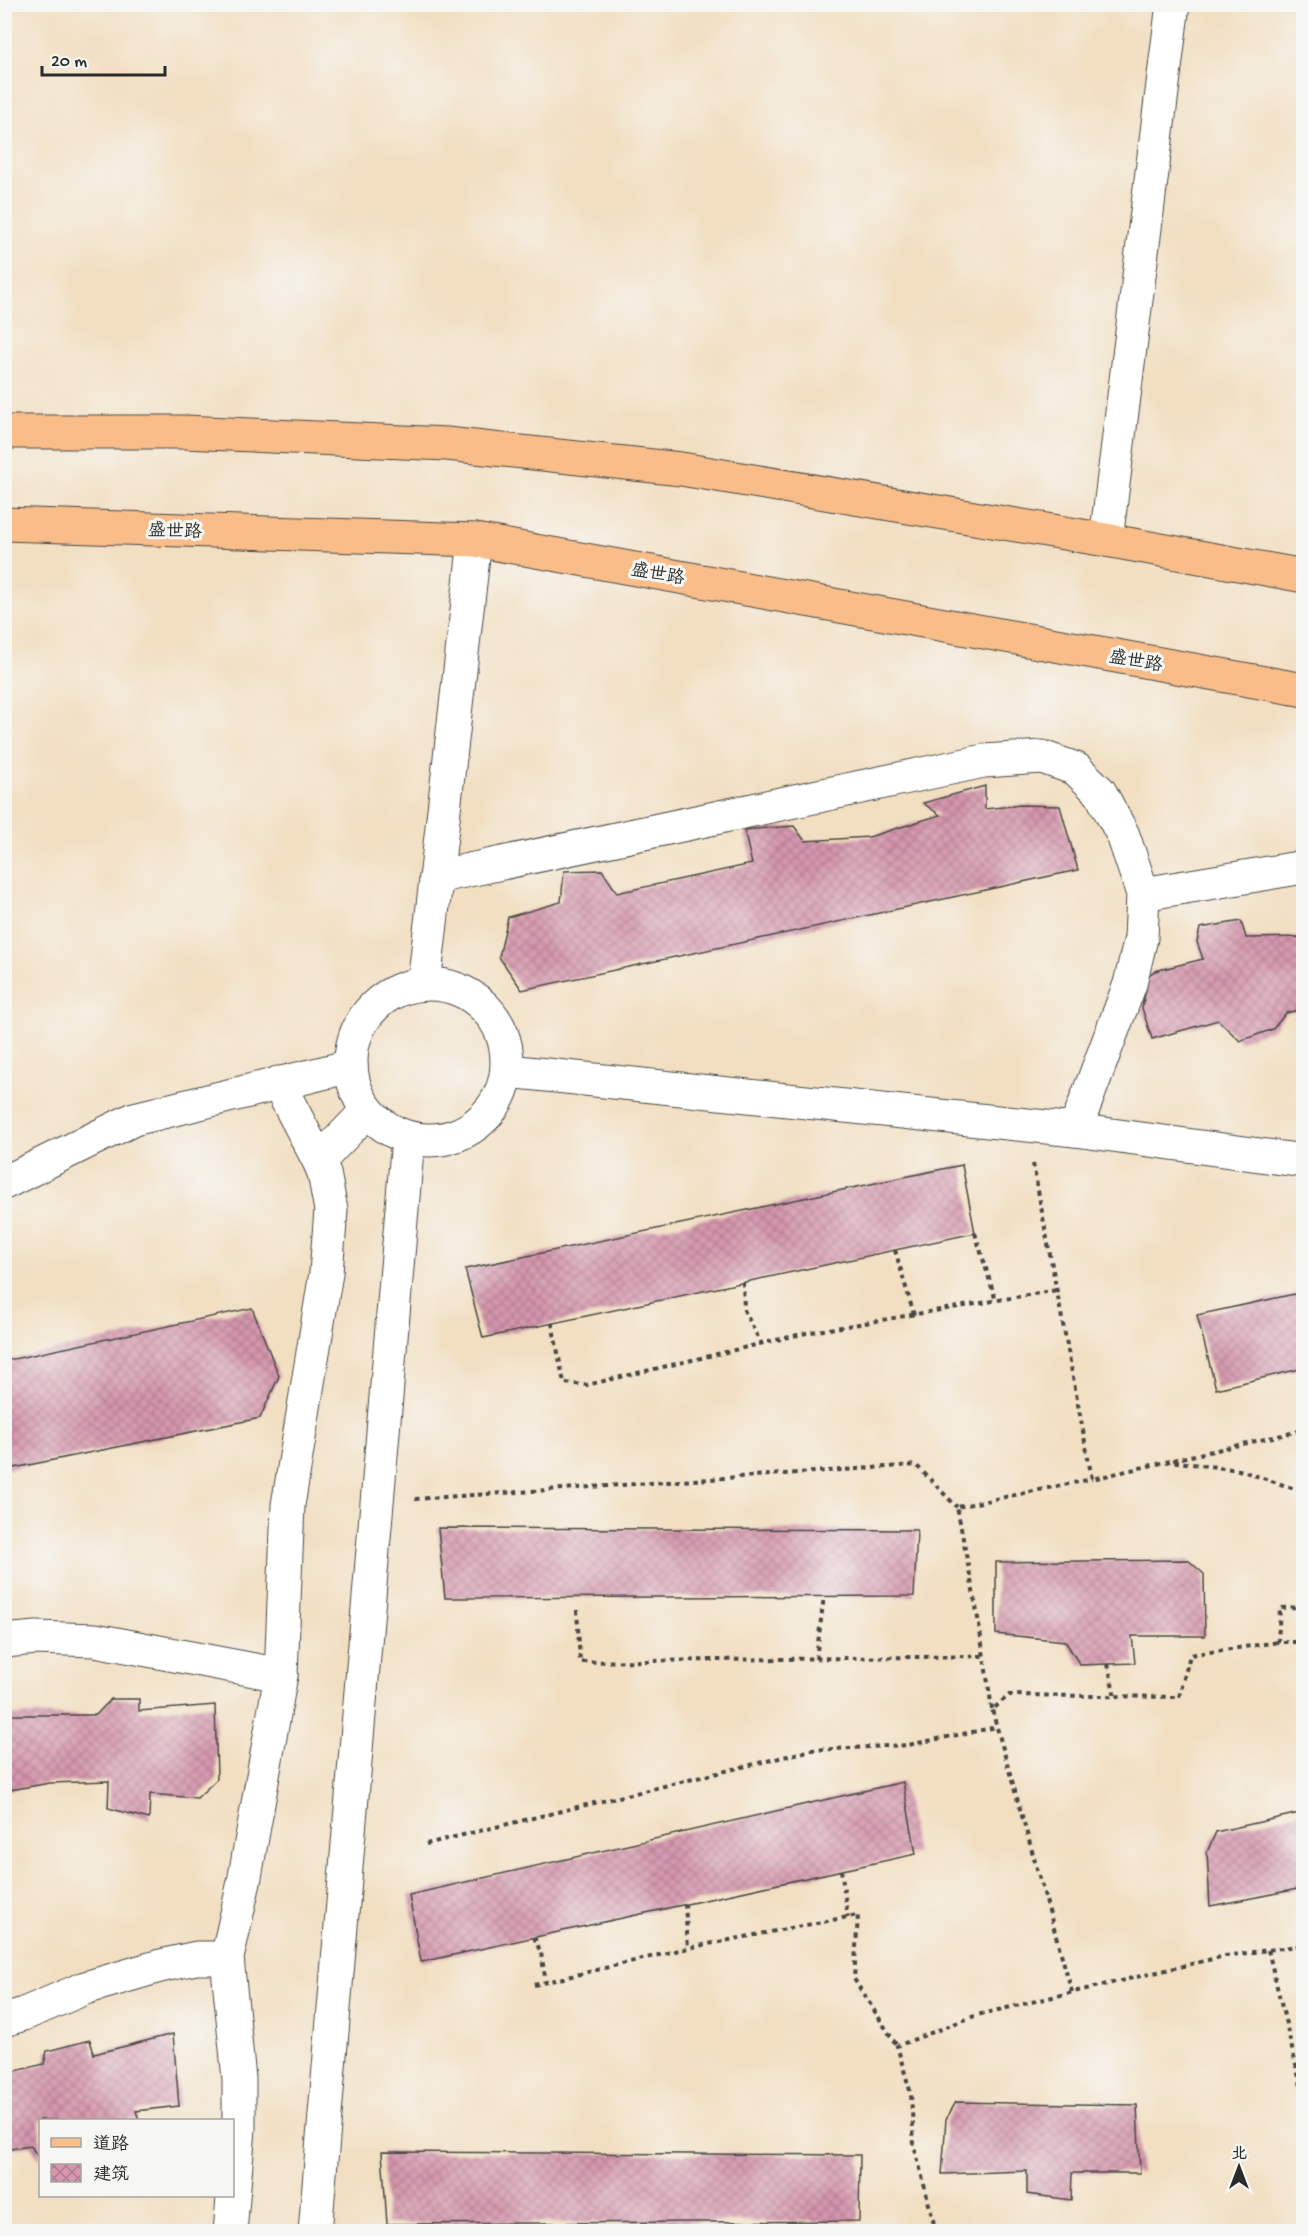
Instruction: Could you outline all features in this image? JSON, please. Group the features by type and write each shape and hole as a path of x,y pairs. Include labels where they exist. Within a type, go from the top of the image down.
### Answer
{"main road":[{"path":"4,432 184,432 447,444 681,469 1106,540 1304,576"},
{"name":"盛世路","path":"4,524 475,540 1304,690"}],"street":[{"path":"1106,540 1173,4"},
{"path":"424,984 475,540"},
{"path":"436,877 984,761 1042,757 1076,769 1100,792 1123,835 1143,894 1141,938 1130,984 1075,1130"},
{"path":"1143,894 1304,867"},
{"path":"424,984 451,986 476,999 495,1018 506,1043 508,1071 500,1096 484,1119 462,1134 435,1140 408,1138 386,1128 367,1111 355,1090 351,1066 353,1042 356,1035 363,1020 379,1001 400,989 424,984"},
{"path":"4,1183 134,1119 351,1066"},
{"path":"508,1071 1075,1130 1304,1161"},
{"path":"234,2186 239,2129 239,2079 227,1958 244,1882 281,1675 288,1505 327,1273 331,1210 324,1173 319,1161 278,1083"},
{"path":"319,1161 367,1111"},
{"path":"315,2232 408,1138"},
{"path":"4,1641 36,1638 95,1640 281,1675"},
{"path":"4,2020 85,1988 160,1966 196,1958 227,1958"},
{"path":"230,2232 233,2197"}],"path":[{"path":"1026,1125 1092,1479"},
{"path":"975,1233 996,1301"},
{"path":"895,1250 914,1315"},
{"path":"743,1282 744,1310 761,1343"},
{"path":"552,1323 564,1383 587,1385 806,1333 1057,1290"},
{"path":"957,1507 1092,1479 1304,1430"},
{"path":"1170,1461 1239,1470 1304,1492"},
{"path":"377,1502 916,1465 957,1507 992,1710 1072,1992"},
{"path":"816,1659 824,1596"},
{"path":"1278,1642 1280,1608 1304,1607"},
{"path":"578,1610 580,1662 983,1656"},
{"path":"992,1710 1009,1695 1179,1697 1190,1655 1278,1642 1304,1642"},
{"path":"1108,1664 1115,1696"},
{"path":"426,1844 812,1750 908,1745 997,1727"},
{"path":"841,1870 848,1917"},
{"path":"685,1904 688,1948"},
{"path":"534,1985 688,1948 858,1915 854,1979 897,2046 911,2094 914,2145 936,2232"},
{"path":"534,1937 541,1953 546,1982"},
{"path":"897,2046 977,2015 1226,1956 1304,1945"},
{"path":"1268,1950 1304,2098"},
{"path":"747,2222 747,2232"},
{"path":"550,2232 551,2223"}],"building":[{"path":"985,786 985,809 1021,805 1060,806 1078,870 522,990 499,957 508,917 561,902 564,871 602,870 617,893 752,864 744,830 794,826 805,841 869,837 940,815 923,803"},
{"path":"1241,921 1246,938 1304,937 1304,1009 1286,1013 1273,1029 1240,1041 1218,1020 1152,1039 1142,1008 1149,975 1155,971 1203,959 1197,942 1200,928"},
{"path":"962,1165 975,1233 483,1338 465,1269"},
{"path":"1304,1292 1304,1368 1216,1389 1197,1315"},
{"path":"252,1308 279,1376 260,1418 4,1470 4,1361"},
{"path":"438,1528 917,1530 914,1596 445,1598"},
{"path":"1188,1560 1204,1574 1205,1636 1132,1636 1135,1663 1080,1665 1065,1641 996,1634 996,1562"},
{"path":"111,1699 139,1699 139,1711 215,1705 217,1779 197,1798 150,1794 149,1819 108,1808 109,1781 50,1783 4,1791 4,1715 96,1715"},
{"path":"903,1782 916,1854 421,1962 409,1895"},
{"path":"1304,1812 1304,1913 1301,1914 1298,1889 1210,1906 1207,1852 1216,1832"},
{"path":"173,2034 179,2106 136,2111 139,2119 39,2119 39,2158 31,2146 4,2150 4,2074 44,2064 47,2051 90,2040 94,2054"},
{"path":"956,2102 1137,2105 1140,2173 1072,2173 1071,2200 1027,2194 1027,2171 942,2174 946,2119"},
{"path":"382,2152 860,2155 859,2221 387,2224"}]}
